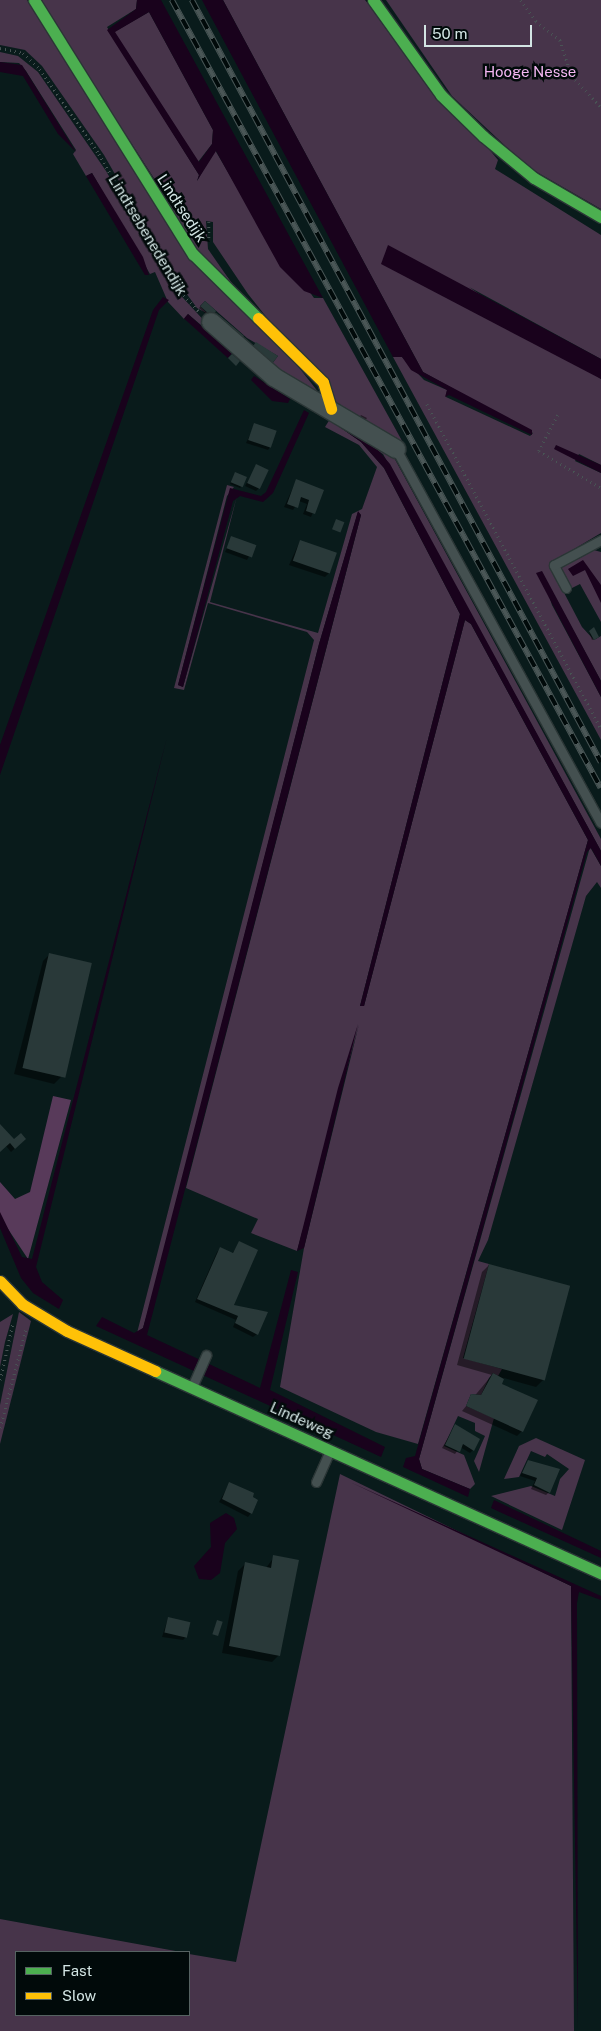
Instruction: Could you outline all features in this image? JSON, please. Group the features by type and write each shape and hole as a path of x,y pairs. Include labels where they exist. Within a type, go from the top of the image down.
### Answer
{"street":[{"name":"Lindtsedijk","path":"34,0 193,254 323,382 331,409"},
{"path":"373,0 435,88 483,136 534,178 601,217"},
{"path":"211,322 253,362 396,449"},
{"name":"Lindeweg","path":"0,1281 34,1313 192,1388 601,1573"}],"lane":[{"path":"396,449 601,823"},
{"path":"566,588 554,565 591,543 601,540"},
{"path":"591,543 601,549"},
{"path":"192,1388 204,1357"},
{"path":"316,1482 330,1450"}],"path":[{"path":"521,0 536,21 560,40 572,76 601,107"},
{"name":"Lindtsebenedendijk","path":"0,48 23,54 40,68 99,154 177,288 211,322"},
{"path":"427,404 601,729"},
{"path":"558,415 539,451 601,488"},
{"path":"0,1380 16,1313"},
{"path":"0,1428 23,1334 34,1313"}],"green space":[{"path":"0,0 27,0 114,134 323,398 271,365 278,356 247,338 205,301 200,306 208,314 197,308 172,274 104,155 42,66 25,50 0,45"},
{"path":"39,0 137,0 136,9 107,27 199,175 197,181 215,150 246,203 314,298 323,298 406,448 342,412 248,294 213,242 213,222 206,221 208,249 235,288 210,265"},
{"path":"223,0 365,0 498,160 495,169 601,235 601,359 469,287 601,379 601,465 579,454 575,461 601,473 601,533 549,564 582,627 594,640 601,636 601,681 541,571 552,605 601,697 601,740 393,357 402,357 424,380 447,390 446,397 530,436 533,433 423,372"},
{"name":"Hooge Nesse","path":"386,0 601,0 601,209 528,167 452,96"},
{"path":"149,12 213,130 212,144 198,162 114,32"},
{"path":"0,52 18,56 38,72 106,171 172,286 234,353 188,314 184,319 168,302 155,272 150,274 92,173 86,176 73,154 76,150 26,71 19,63 0,62"},
{"path":"330,419 391,452 601,839 601,851 383,454 334,423 361,442 384,468 460,614 360,1006 364,1006 465,620 471,624 588,840 418,1444 376,1432 280,1387 304,1248 359,1024 297,1251 251,1233 258,1219 186,1188 361,515 358,512 319,644 151,1301 143,1328 137,1333 314,640 307,632 208,603 184,690 174,688 227,485 234,487 227,496 178,685 183,687 237,496 210,602 318,633 352,514 362,509 377,467 359,445 325,427"},
{"path":"590,549 601,552 601,622 580,584 570,589 560,568"},
{"path":"590,847 601,866 601,888 597,882 586,896 488,1240 478,1261 489,1264 463,1358 502,1369 498,1376 493,1373 481,1395 471,1394 466,1406 494,1418 479,1472 474,1461 485,1436 475,1431 475,1423 458,1416 444,1446 464,1455 475,1484 470,1489 422,1469 419,1459"},
{"path":"19,1312 31,1321 0,1444 0,1405"},
{"path":"13,1314 5,1342 0,1367 0,1322"},
{"path":"536,1438 585,1460 562,1530 491,1496 531,1486 555,1496 560,1479 569,1469 547,1454 545,1457 531,1451 519,1477 504,1479 519,1446"},
{"path":"340,1474 571,1586 574,2031 0,2031 0,1919 176,1951 15,1951 15,2016 190,2016 190,1954 236,1962"}],"shaded area":[{"path":"137,0 161,0 323,298 304,291 280,267 216,151 197,181 199,175 107,30 136,9","holes":["149,12 213,130 212,144 199,162 115,32"]},
{"path":"202,0 223,0 423,372 532,430 532,435 449,395 445,397 447,390 411,370 402,357 393,357"},
{"path":"0,62 22,65 76,152 58,134 23,76 0,72"},
{"path":"92,173 143,257 149,275 145,275 86,176"},
{"path":"388,245 601,359 601,379 381,264"},
{"path":"163,297 169,300 159,310 0,775 0,745 153,310"},
{"path":"188,314 232,353 228,358 184,318"},
{"path":"254,376 290,399 288,403 272,401 251,380"},
{"path":"304,410 309,413 273,493 263,502 240,496 233,501 183,687 178,685 230,488 261,496 266,492"},
{"path":"334,423 378,450 390,464 601,851 601,866 591,848 587,852 419,1459 422,1469 470,1489 468,1497 403,1467 406,1458 415,1456 588,840 471,624 465,620 364,1006 360,1006 460,614 384,468 361,442"},
{"path":"556,445 601,465 601,473 554,449"},
{"path":"358,511 361,515 147,1335 260,1388 291,1270 298,1272 270,1390 385,1447 381,1457 96,1326 102,1317 134,1333 143,1328 319,644"},
{"path":"583,560 601,585 601,603 585,570 573,576 568,569"},
{"path":"542,571 601,681 601,697 536,573"},
{"path":"167,737 36,1267 42,1282 63,1300 59,1309 33,1293 21,1278 0,1228 0,1212 22,1257 32,1259"},
{"path":"358,1024 304,1248 297,1251 338,1088"},
{"path":"53,1096 71,1100 28,1259 0,1217 0,1182 15,1199 30,1192"},
{"path":"350,1482 601,1596 601,1600 579,1592 577,1603 578,2031 571,1586"},
{"path":"494,1500 601,1551 601,1558 491,1508"},
{"path":"226,1513 234,1518 237,1529 225,1543 220,1573 211,1580 199,1579 194,1566 211,1547 210,1523"}],"building":[{"path":"205,301 216,311 211,316 200,306"},
{"path":"219,315 244,336 239,342 215,320"},
{"path":"256,342 278,356 271,365 250,350"},
{"path":"232,354 240,361 236,366 228,358"},
{"path":"254,423 277,431 271,448 248,440"},
{"path":"256,464 269,470 260,489 247,483"},
{"path":"235,472 247,477 243,487 231,482"},
{"path":"296,479 324,490 315,514 306,511 309,500 301,497 298,508 287,504"},
{"path":"336,519 344,522 340,532 332,529"},
{"path":"231,536 256,545 252,557 227,548"},
{"path":"300,540 337,553 330,573 293,561"},
{"path":"594,627 599,637 594,640 589,631"},
{"path":"49,953 92,963 65,1078 22,1068"},
{"path":"0,1124 14,1139 21,1133 26,1139 15,1149 10,1143 0,1152"},
{"path":"239,1241 258,1250 234,1305 268,1312 258,1335 235,1323 238,1316 197,1299 220,1247 233,1253"},
{"path":"489,1264 570,1286 545,1380 464,1359"},
{"path":"493,1373 504,1379 502,1384 538,1400 523,1432 466,1406 471,1394 481,1395"},
{"path":"455,1424 480,1439 474,1451 463,1444 460,1452 445,1445"},
{"path":"528,1460 560,1469 550,1493 534,1485 537,1478 522,1473"},
{"path":"229,1482 254,1493 253,1497 258,1500 252,1514 222,1499"},
{"path":"273,1555 299,1560 280,1656 229,1646 245,1562 271,1568"},
{"path":"168,1617 190,1622 187,1638 164,1633"},
{"path":"217,1620 223,1622 218,1636 212,1634"}],"railway":[{"path":"172,0 601,788"},
{"path":"192,0 601,762"}],"traffic: fast":[{"path":"34,0 193,254 258,318"},
{"path":"373,0 441,95 483,136 534,178 601,217"},
{"path":"155,1371 601,1573"}],"traffic: slow":[{"path":"258,318 323,382 331,409"},
{"path":"0,1281 22,1304 67,1331 155,1371"}]}
